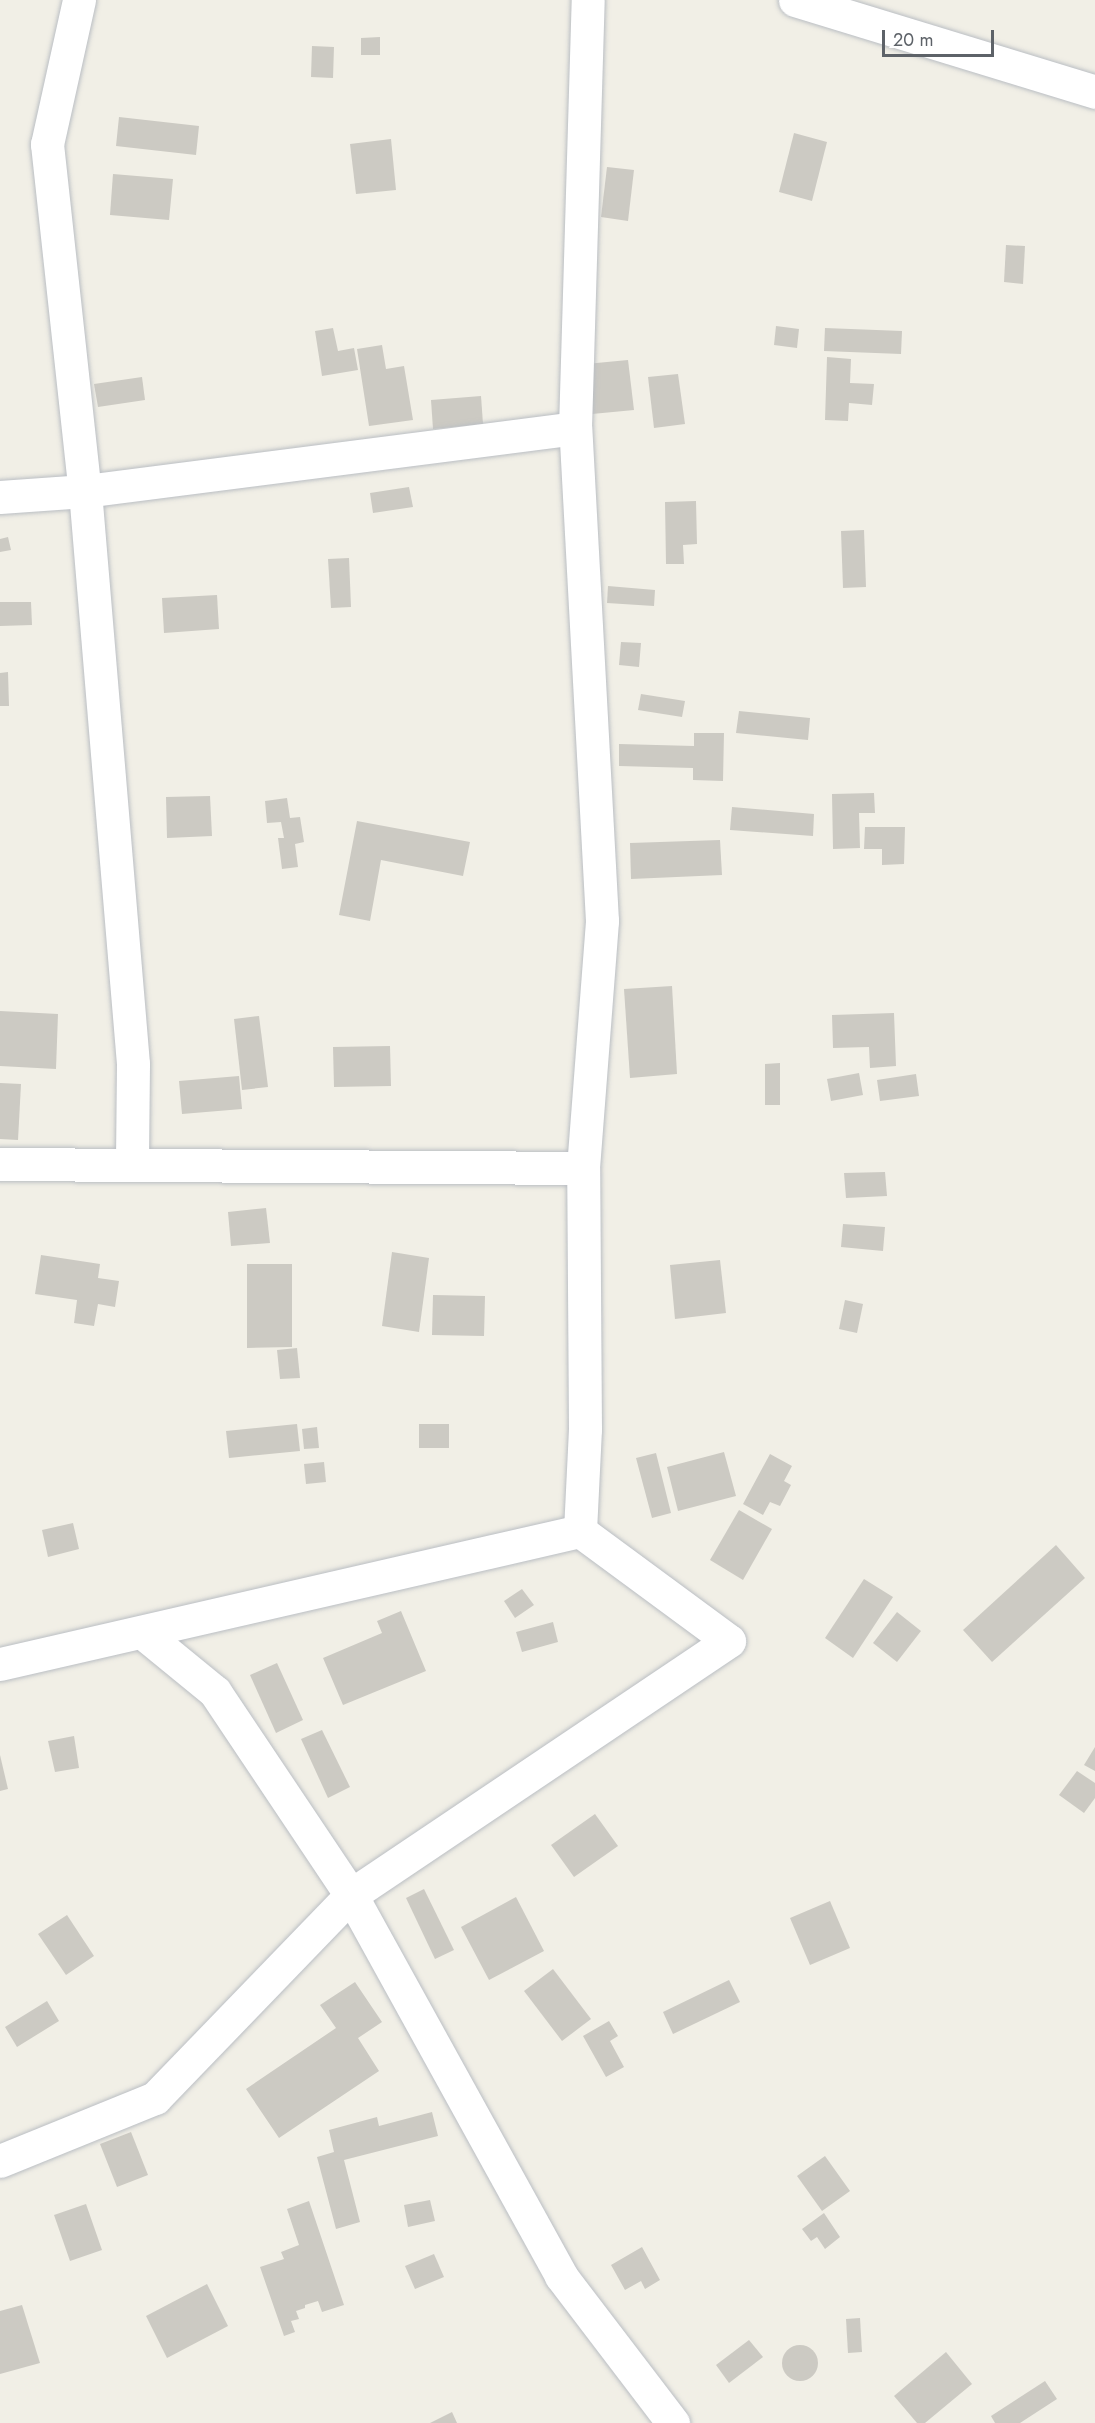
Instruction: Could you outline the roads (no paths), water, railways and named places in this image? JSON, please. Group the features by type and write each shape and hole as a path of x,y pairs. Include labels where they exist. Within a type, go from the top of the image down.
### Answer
{"street":[{"path":"79,0 47,144 85,491 133,1064 132,1162"},
{"path":"580,1531 585,1430 583,1168 602,921 575,428 588,0"},
{"path":"795,0 1095,92"},
{"path":"0,496 85,491 575,428"},
{"path":"0,1164 132,1162 583,1168"},
{"path":"0,1664 580,1531 729,1641 351,1895 155,2098 0,2161"},
{"path":"143,1633 215,1692 351,1895 561,2276 673,2423"}]}
